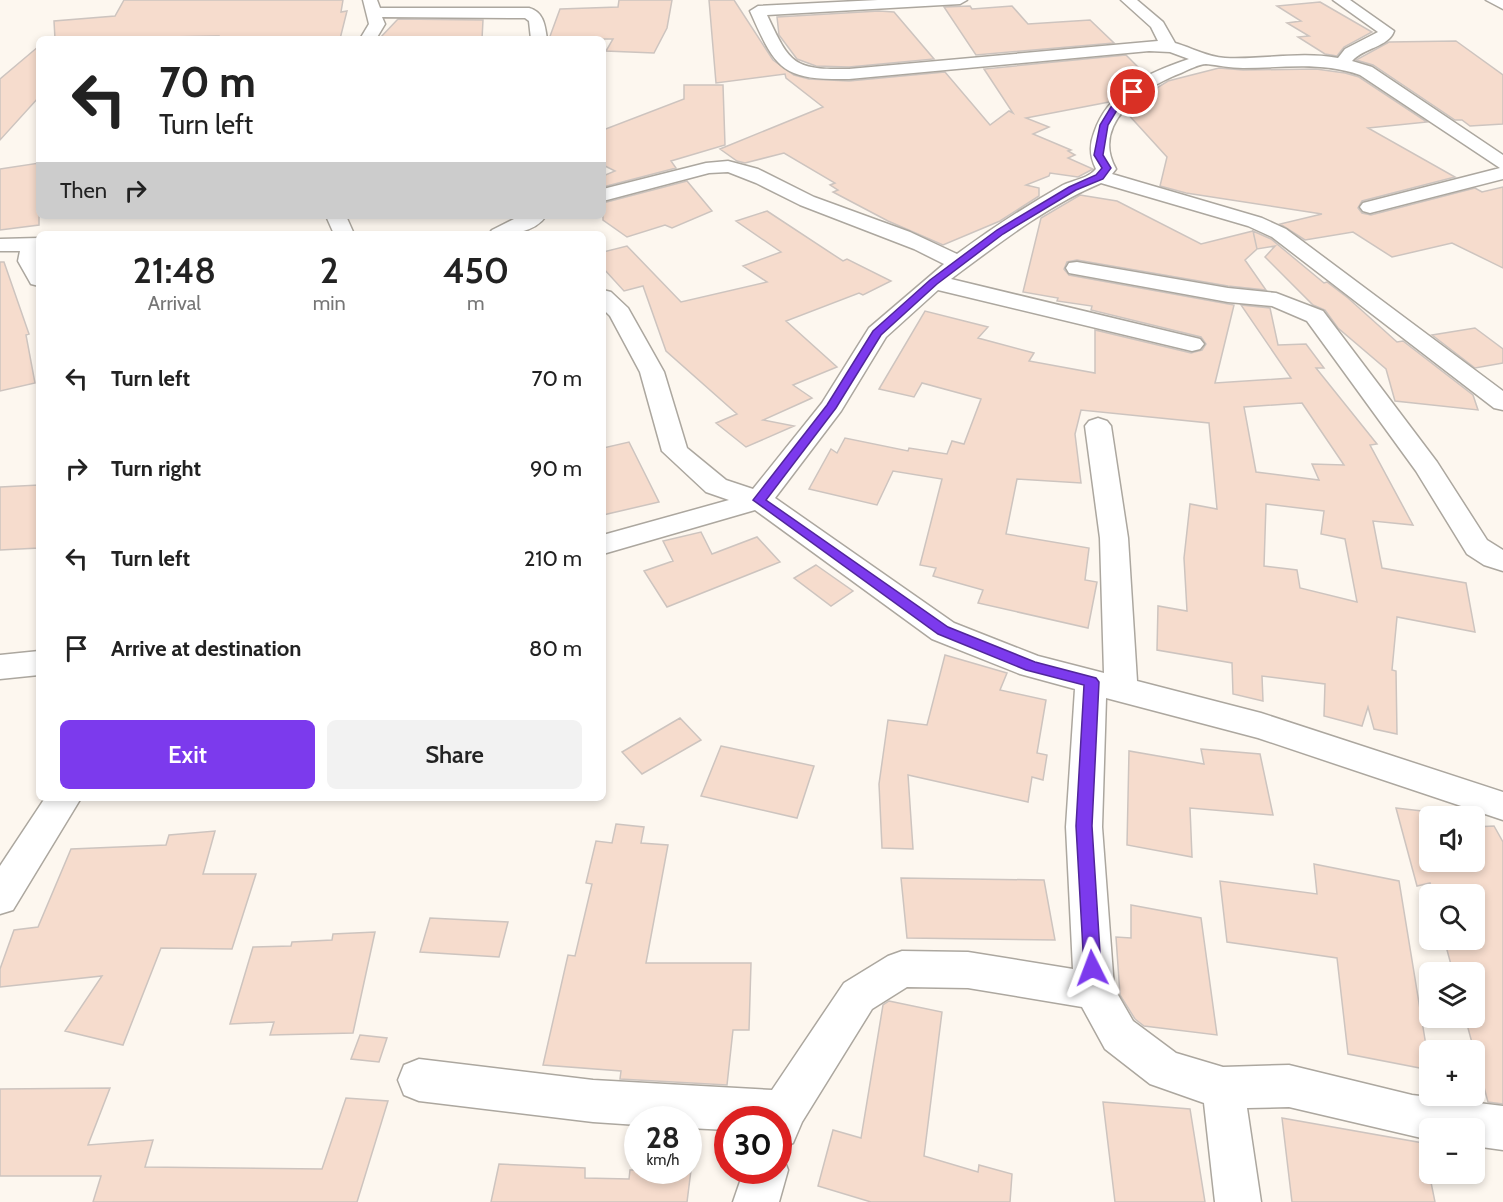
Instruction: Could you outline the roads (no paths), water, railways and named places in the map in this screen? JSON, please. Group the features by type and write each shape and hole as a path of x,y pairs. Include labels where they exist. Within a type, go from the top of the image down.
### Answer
{"street":[{"path":"960,0 758,11 778,55 794,70 807,75 849,74 1128,47 1169,47 1202,60 1225,63 1281,60 1343,63 1366,71 1503,163"},
{"path":"1128,0 1158,25 1169,47"},
{"path":"1340,0 1386,31 1385,35 1351,52 1343,63"},
{"path":"1492,0 1503,5"},
{"path":"370,36 377,24 372,6 529,13 536,20 539,36"},
{"path":"606,544 759,500 832,406 877,333 934,282 1000,232 1072,189 1100,177 1106,168 1099,155 1104,125 1117,104 1150,81 1202,60"},
{"path":"606,194 718,166 729,167 849,218 900,233 932,247 959,264"},
{"path":"1370,207 1503,173"},
{"path":"1100,177 1255,222 1279,233 1503,403"},
{"path":"505,231 530,219"},
{"path":"0,245 35,244 29,261 36,274"},
{"path":"1077,268 1228,295 1276,300 1314,316 1428,468 1477,547 1503,561"},
{"path":"934,282 1192,344"},
{"path":"606,300 620,313 652,372 675,451 716,486 759,500 943,630 1031,666 1261,726 1503,806"},
{"path":"1098,426 1114,538 1106,686 1084,826 1094,991 1119,1035 1165,1070 1223,1088 1289,1086 1412,1116 1503,1128"},
{"path":"0,667 36,663"},
{"path":"0,898 62,801"},
{"path":"790,1106 858,996 902,969 968,970 1094,991"},
{"path":"419,1080 714,1113"},
{"path":"1223,1088 1238,1202"},
{"path":"756,1202 762,1184"}]}
